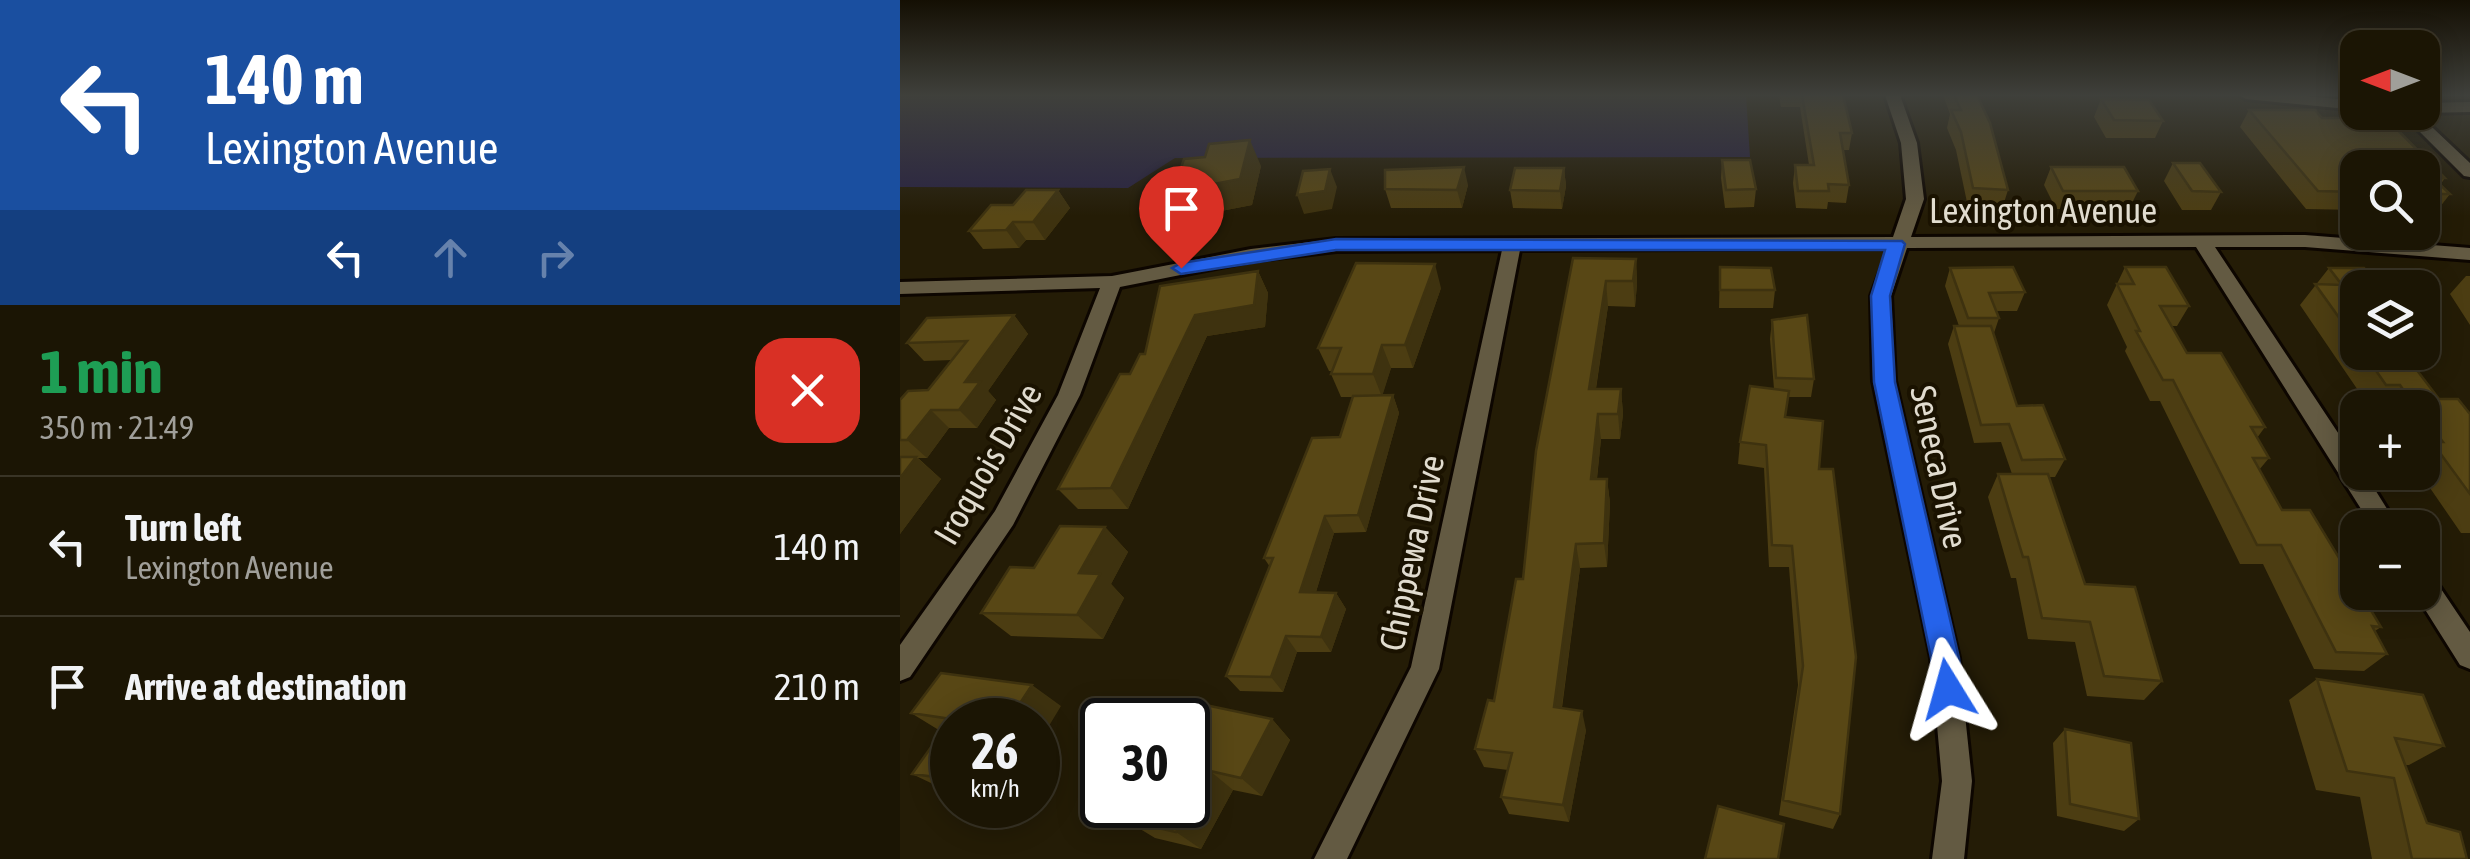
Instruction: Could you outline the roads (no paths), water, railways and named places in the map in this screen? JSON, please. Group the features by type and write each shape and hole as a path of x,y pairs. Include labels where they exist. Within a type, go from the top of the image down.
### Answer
{"street":[{"name":"Seneca Drive","path":"1906,135 1915,199 1880,296 1880,338 1884,382 1945,658 1956,781 1948,859"},
{"path":"2431,135 2470,172"},
{"name":"Lexington Avenue","path":"900,288 1112,282 1251,255 1336,245 2305,241 2470,254"},
{"path":"2203,243 2375,510"},
{"name":"Chippewa Drive","path":"1330,859 1426,668 1512,244"},
{"name":"Iroquois Drive","path":"900,668 1004,518 1069,395 1112,282"},
{"path":"2440,610 2470,656"}]}
